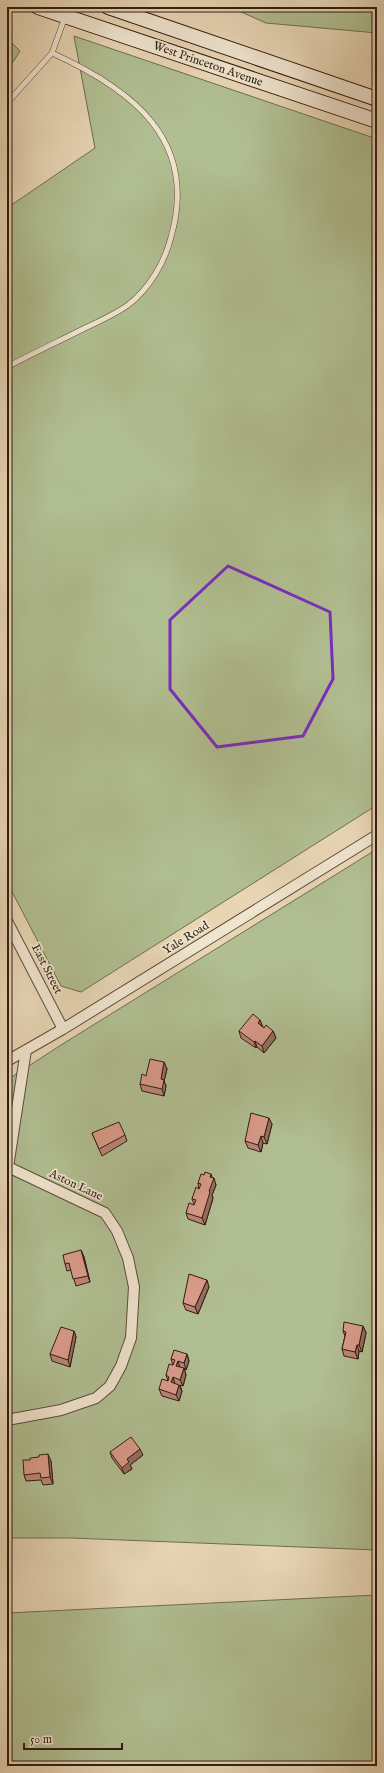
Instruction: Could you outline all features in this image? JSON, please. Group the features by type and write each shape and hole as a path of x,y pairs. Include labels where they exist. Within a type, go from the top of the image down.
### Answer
{"street":[{"name":"West Princeton Avenue","path":"38,7 377,121"},
{"name":"West Princeton Avenue","path":"108,7 377,99"},
{"name":"Yale Road","path":"7,1061 63,1029 377,835"},
{"name":"East Street","path":"7,920 63,1029"},
{"name":"Aston Lane","path":"7,1420 61,1410 96,1398 110,1386 121,1366 131,1338 134,1287 128,1258 117,1231 105,1213 8,1168 26,1050"}],"lane":[{"path":"7,103 52,53 65,16"},
{"path":"7,367 128,304 156,273 168,251 175,224 177,197 176,174 169,151 159,129 143,110 121,92 72,62 52,53"}],"highlighted area":[{"path":"228,566 330,612 333,679 303,736 217,747 170,689 170,620"}],"green space":[{"path":"230,7 377,7 377,33 266,23"},
{"path":"74,36 377,139 377,805 81,992 61,986 7,882 7,208 95,148"},
{"path":"7,38 20,51 7,71"},
{"path":"377,849 377,1550 71,1538 7,1538 7,1080"},
{"path":"377,1595 377,1766 7,1766 7,1613"}],"building":[{"path":"253,1014 260,1020 258,1023 264,1028 266,1025 273,1031 262,1046 239,1031"},
{"path":"150,1059 164,1062 161,1079 164,1080 162,1089 140,1084 142,1074 146,1076"},
{"path":"251,1113 269,1118 264,1137 261,1136 258,1145 245,1141"},
{"path":"119,1122 125,1135 99,1149 92,1133"},
{"path":"205,1172 211,1174 210,1177 214,1178 202,1218 186,1213 189,1203 194,1205 196,1200 192,1199 196,1187 199,1189 201,1184 198,1183 201,1174 204,1175"},
{"path":"81,1250 88,1276 73,1279 69,1263 65,1264 63,1255"},
{"path":"189,1274 207,1280 195,1307 183,1303"},
{"path":"344,1322 363,1326 359,1345 357,1345 355,1352 342,1349 346,1332 343,1331"},
{"path":"61,1327 74,1331 68,1360 50,1354"},
{"path":"174,1350 187,1354 184,1363 178,1361 176,1366 184,1368 180,1380 173,1377 171,1382 179,1385 176,1395 159,1389 162,1379 168,1381 169,1377 166,1375 169,1364 173,1365 175,1360 171,1359"},
{"path":"131,1437 140,1449 127,1459 129,1462 122,1468 110,1452"},
{"path":"48,1454 50,1477 41,1478 40,1473 24,1475 23,1460 30,1460 30,1458 39,1457 39,1455"}]}
